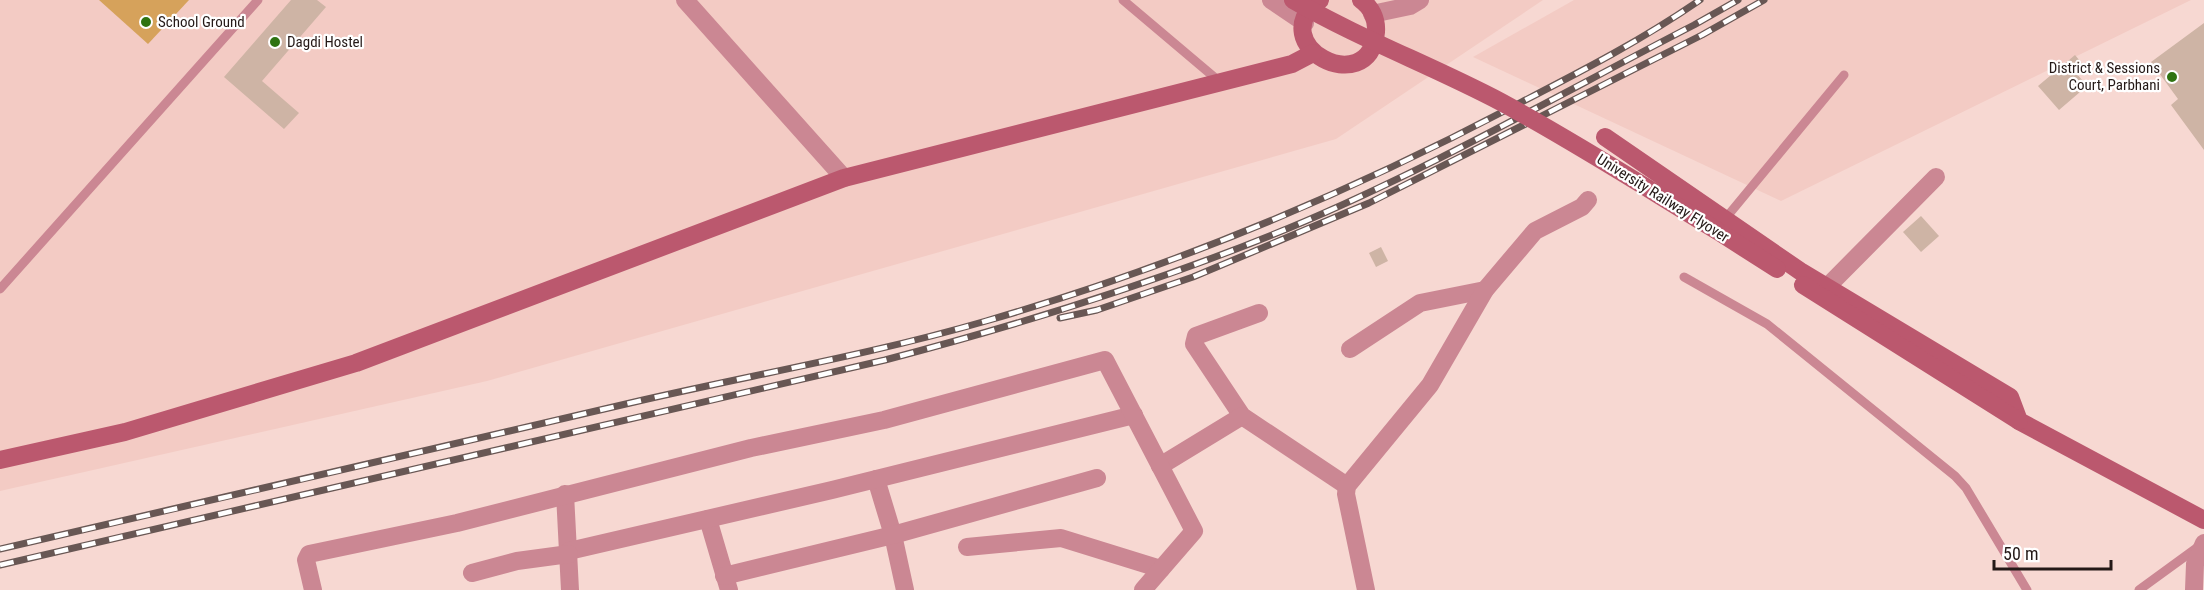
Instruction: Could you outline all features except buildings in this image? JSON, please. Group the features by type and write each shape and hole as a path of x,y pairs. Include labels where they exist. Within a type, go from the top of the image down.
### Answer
{"main road":[{"name":"University Railway Flyover","path":"1293,0 1328,21 1501,102 1564,137 2019,421 2204,520"},
{"path":"1315,1 1305,23 1304,33 1313,53 1321,60 1341,65 1361,58 1374,41 1376,30 1366,7"},
{"path":"0,460 125,432 356,363 844,178 1292,64 1313,53"},
{"path":"1605,137 1800,271 2010,397 2019,421"}],"street":[{"path":"685,0 844,178"},
{"path":"1271,0 1305,23"},
{"path":"1366,7 1410,6 1420,0"},
{"path":"1828,286 1936,177"},
{"path":"1366,590 1346,494 1347,486 1430,385 1485,290 1535,231 1582,207 1588,200"},
{"path":"1350,349 1420,303 1485,290"},
{"path":"1258,313 1196,336 1193,340 1242,416 1347,486"},
{"path":"313,590 306,560 309,554 457,523 751,448 884,420 1105,360 1194,531 1143,590"},
{"path":"472,573 517,561 569,553 1134,415"},
{"path":"1160,466 1242,416"},
{"path":"708,519 727,583 1097,478"},
{"path":"876,479 894,535 905,590"},
{"path":"565,494 570,590"},
{"path":"967,547 1061,538 1161,569"},
{"path":"2194,590 2195,564 2204,543"}],"lane":[{"path":"0,289 258,0"},
{"path":"1123,0 1221,82"},
{"path":"1725,219 1844,75"},
{"path":"1684,277 1767,324 1955,476 1966,488 2027,590"},
{"path":"2139,590 2204,543"}],"shaded area":[{"path":"0,0 1543,0 1336,139 487,381 0,491"},
{"name":"School Ground","path":"99,0 189,0 148,44"},
{"path":"1574,0 2191,0 1781,201 1473,57"}],"railway":[{"path":"0,549 643,400 901,344 1054,300 1122,278 1254,228 1384,171 1584,69 1655,29 1700,0"},
{"path":"0,565 885,360 1089,301 1240,248 1392,182 1493,131 1738,0"},
{"path":"1060,318 1097,310 1193,277 1369,203 1702,35 1764,0"}],"place":[{"name":"School Ground","path":"146,22"},
{"name":"Dagdi Hostel","path":"275,42"},
{"name":"District & Sessions Court, Parbhani","path":"2172,77"}]}
